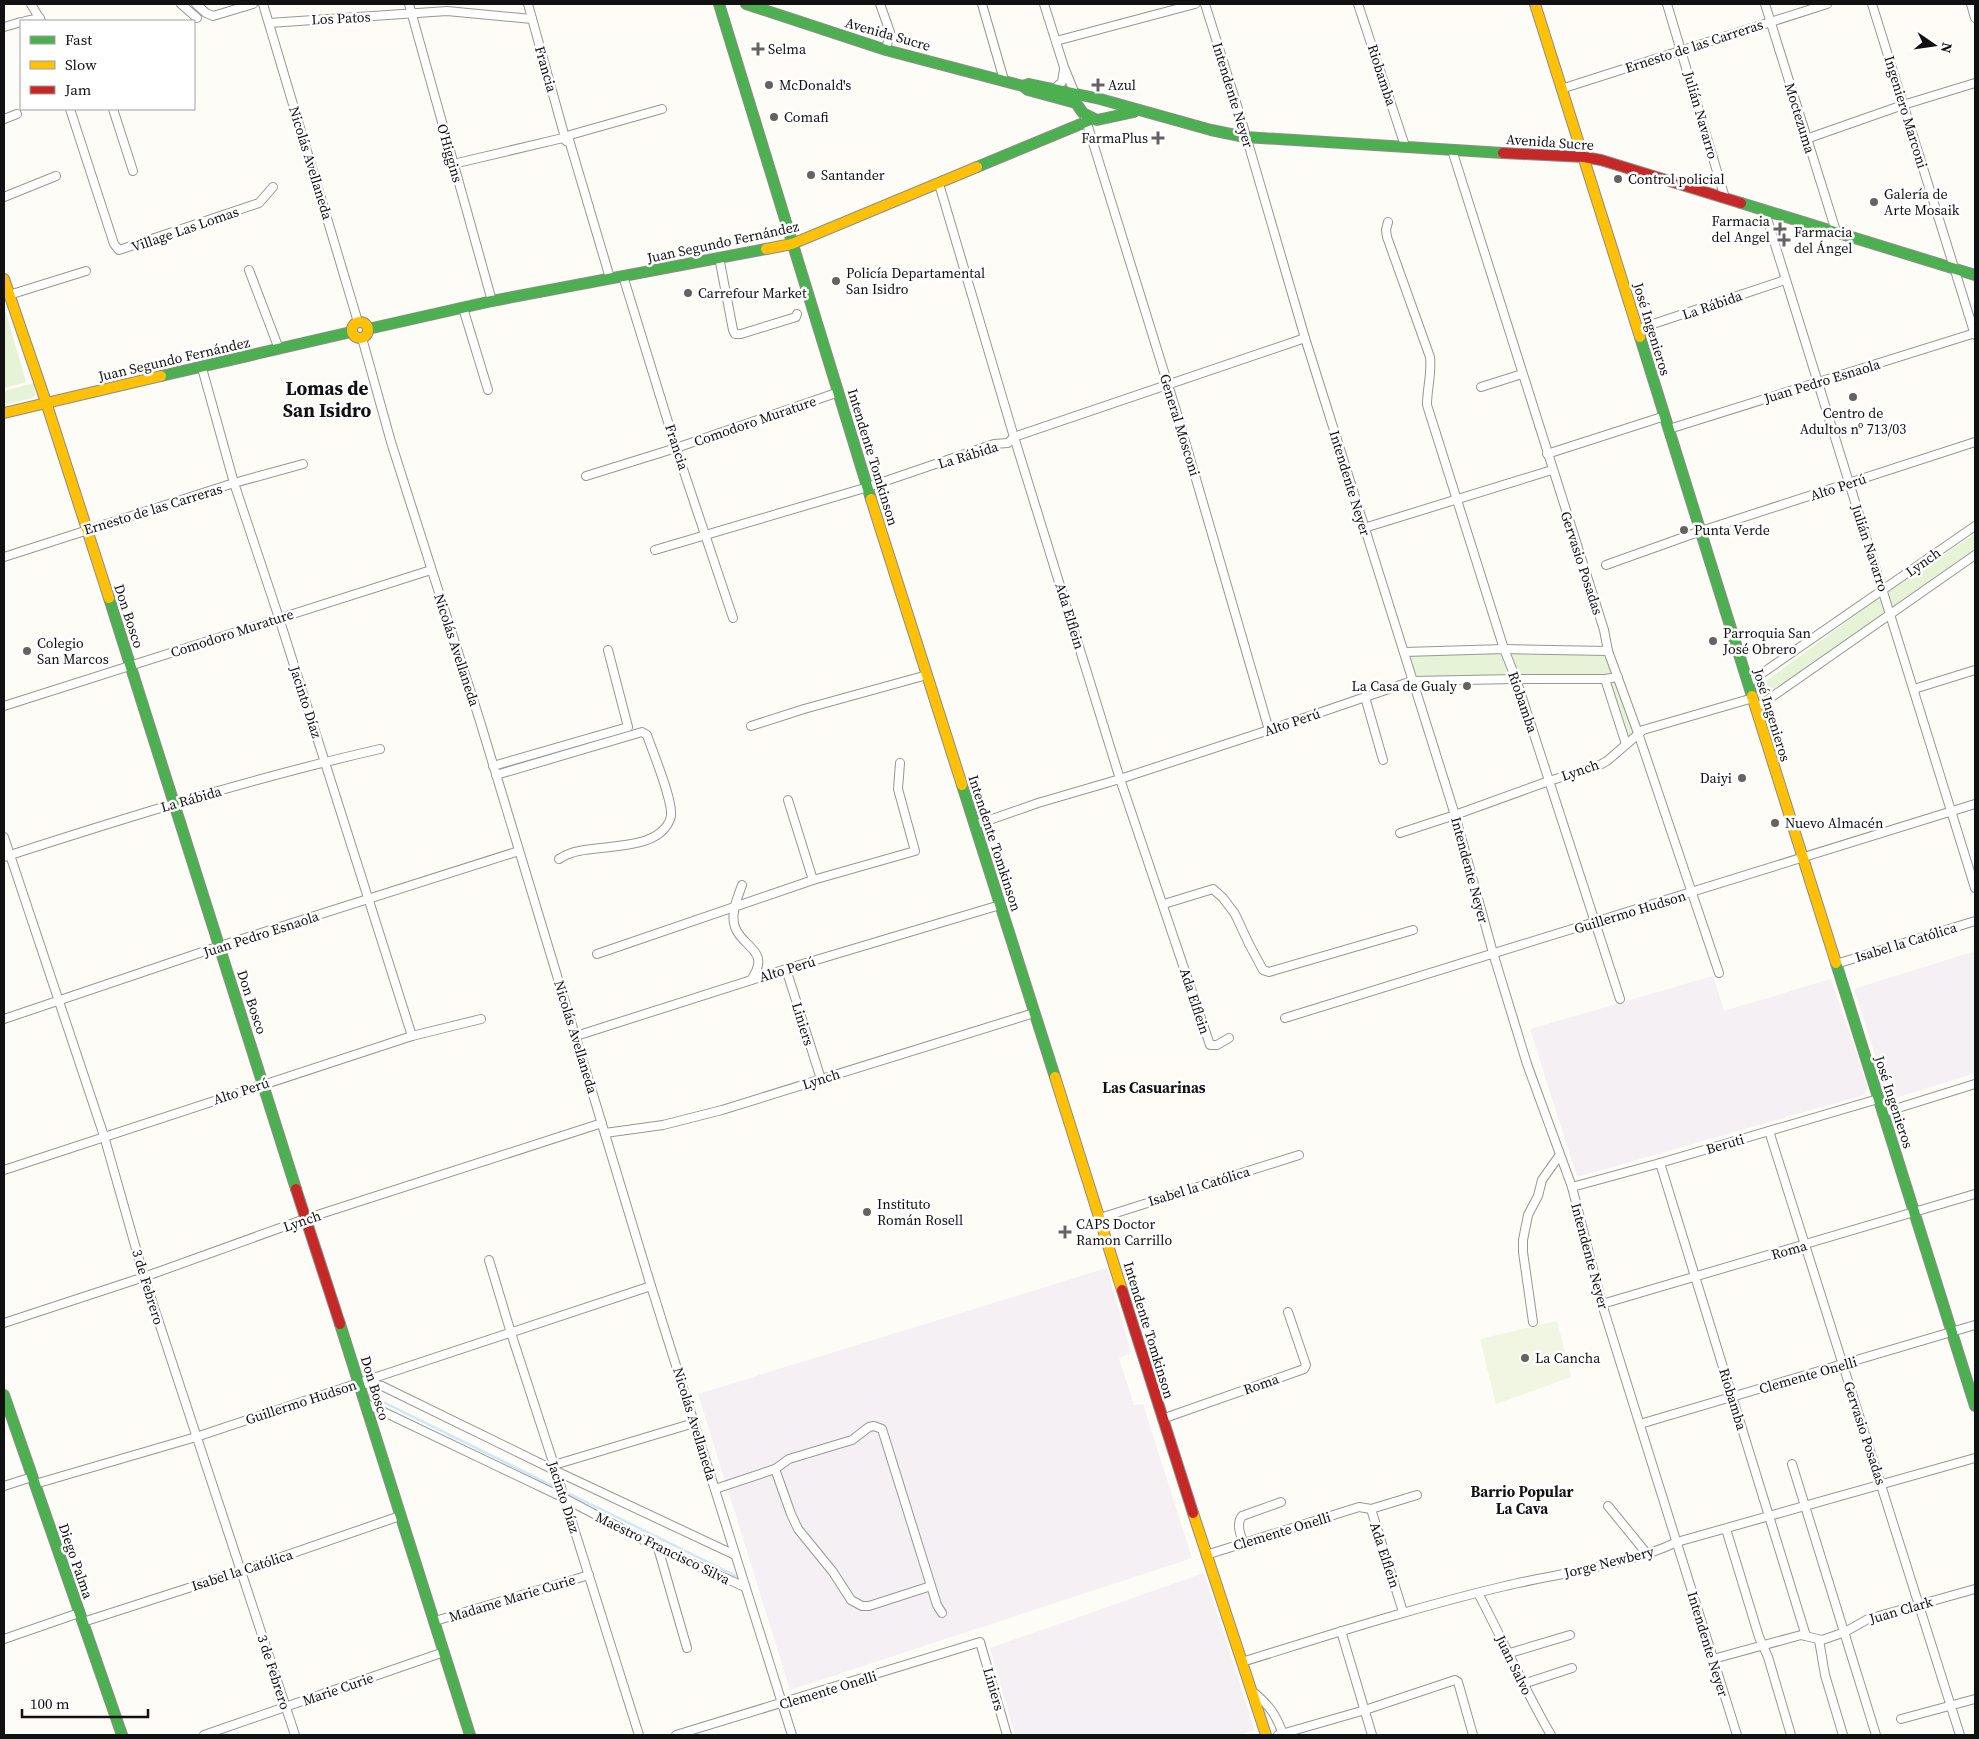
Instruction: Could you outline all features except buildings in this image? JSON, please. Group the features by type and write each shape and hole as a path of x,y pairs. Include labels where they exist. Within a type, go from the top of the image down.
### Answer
{"street":[{"path":"31,4 40,19"},
{"path":"181,4 197,18"},
{"path":"196,4 212,16 253,4"},
{"name":"Nicolás Avellaneda","path":"263,4 358,322"},
{"name":"O'Higgins","path":"409,4 452,164 492,301"},
{"name":"Francia","path":"528,4 566,137 610,278"},
{"name":"Intendente Tomkinson","path":"719,4 838,392 1162,1419 1266,1735"},
{"name":"Avenida Sucre","path":"746,4 886,50 1023,86 1028,90 1076,104 1084,114"},
{"path":"880,4 890,32 886,50"},
{"path":"982,4 1004,80"},
{"path":"1044,4 1064,67 1075,94"},
{"path":"1056,41 1195,4"},
{"name":"Intendente Neyer","path":"1205,4 1364,528 1455,815 1492,953 1559,1156 1572,1187 1602,1304 1737,1735"},
{"name":"Riobamba","path":"1358,4 1405,146"},
{"name":"José Ingenieros","path":"1535,4 1975,1406"},
{"name":"Julián Navarro","path":"1667,4 1726,198"},
{"name":"Moctezuma","path":"1765,4 1836,231"},
{"name":"Ernesto de las Carreras","path":"1561,89 1827,4"},
{"name":"Ingeniero Marconi","path":"1872,4 1975,334"},
{"path":"1971,4 1975,18"},
{"name":"Los Patos","path":"269,23 448,11 532,19"},
{"path":"4,27 20,22"},
{"path":"1053,90 1062,82 1064,67"},
{"path":"1806,139 1903,105 1975,83"},
{"name":"Avenida Sucre","path":"1023,86 1029,84 1097,99 1245,137 1584,157 1610,162 1975,275"},
{"path":"1097,99 1106,105 1108,110 1106,117 1100,120 1084,114 1085,100 1097,99"},
{"path":"452,164 566,137 662,109"},
{"name":"Village Las Lomas","path":"70,110 114,244 119,250 259,204 273,187"},
{"path":"113,110 133,171"},
{"name":"Avenida Sucre","path":"1106,117 1140,111"},
{"path":"4,119 17,114"},
{"name":"Juan Segundo Fernández","path":"368,329 492,301 792,244 1067,129 1084,114"},
{"name":"General Mosconi","path":"1084,114 1167,385 1269,730"},
{"name":"Gervasio Posadas","path":"1452,150 1604,630 1608,650 1719,974"},
{"path":"4,197 56,176"},
{"name":"Ada Elflein","path":"939,184 1014,438 1120,779 1164,904 1210,1045 1216,1045 1229,1038"},
{"name":"Julián Navarro","path":"1764,209 1975,888"},
{"name":"Riobamba","path":"1388,222 1386,230 1388,237 1430,357 1431,377 1427,393 1427,405 1504,649 1550,781 1620,999"},
{"path":"719,257 733,330 736,334 796,317 797,314"},
{"path":"249,270 279,349"},
{"path":"9,295 86,271"},
{"name":"Francia","path":"624,276 676,448 733,618"},
{"name":"Don Bosco","path":"4,279 46,402 175,803 305,1219 360,1382 400,1516 470,1735"},
{"name":"La Rábida","path":"1638,329 1785,280"},
{"path":"463,308 488,390"},
{"path":"358,322 362,322 368,329 368,333 362,338 353,336 351,332 351,328 358,322"},
{"name":"Juan Segundo Fernández","path":"4,413 351,332"},
{"name":"Juan Pedro Esnaola","path":"1669,429 1975,334"},
{"name":"Nicolás Avellaneda","path":"362,338 391,442 493,766 651,1286 792,1735"},
{"name":"La Rábida","path":"655,550 868,487 994,444 1008,443 1014,438 1306,338"},
{"name":"Jacinto Díaz","path":"202,368 234,483 412,1036"},
{"path":"1481,387 1522,374"},
{"name":"Comodoro Murature","path":"586,476 676,448 838,392"},
{"path":"1547,454 1665,416"},
{"name":"Alto Perú","path":"1606,565 1701,531 1975,442"},
{"name":"Ernesto de las Carreras","path":"4,557 86,529 234,483 303,464"},
{"path":"1364,528 1457,501 1552,470"},
{"name":"Lynch","path":"1748,684 1975,526"},
{"name":"Lynch","path":"1400,833 1598,766 1608,761 1638,733 1754,703 1891,614 1975,555"},
{"name":"Comodoro Murature","path":"4,706 431,570"},
{"path":"1404,652 1504,649 1608,650"},
{"path":"493,766 628,727 608,650"},
{"path":"1914,689 1975,670"},
{"path":"751,726 804,709 927,675"},
{"name":"Alto Perú","path":"975,825 1038,803 1120,779 1269,730 1412,681 1605,679 1618,677"},
{"path":"1605,679 1626,744"},
{"path":"1365,697 1383,760"},
{"path":"496,776 642,732 647,735 667,794 671,815 667,826 661,833 648,839 629,844 586,849 566,854 559,859"},
{"name":"La Rábida","path":"7,857 175,803 325,761 380,748"},
{"path":"597,954 735,905 813,880 915,851 898,789 900,763"},
{"path":"788,800 813,880"},
{"name":"Guillermo Hudson","path":"1285,1018 1975,804"},
{"name":"3 de Febrero","path":"4,837 7,857 59,1000 104,1136 144,1277 295,1735"},
{"name":"Juan Pedro Esnaola","path":"4,1018 220,946 519,851"},
{"path":"742,885 735,905 735,928 751,946 758,960 757,971 751,980"},
{"path":"1164,904 1213,889 1236,914 1249,944 1266,971 1413,930"},
{"name":"Alto Perú","path":"576,1036 786,968 1000,905"},
{"name":"Isabel la Católica","path":"1836,964 1975,921"},
{"name":"Liniers","path":"786,968 821,1079"},
{"name":"Lynch","path":"605,1133 663,1125 722,1110 1034,1012"},
{"name":"Alto Perú","path":"4,1170 264,1083 412,1036 482,1019"},
{"path":"1882,1113 1975,1084"},
{"name":"Beruti","path":"1572,1187 1878,1099"},
{"name":"Lynch","path":"4,1323 144,1277 305,1219 602,1123"},
{"name":"Gervasio Posadas","path":"1770,1131 1960,1735"},
{"name":"Isabel la Católica","path":"1100,1218 1299,1155"},
{"path":"1533,1322 1523,1240 1528,1215 1538,1196 1542,1180 1559,1156"},
{"name":"Riobamba","path":"1660,1163 1806,1636"},
{"name":"Roma","path":"1602,1304 1975,1194"},
{"name":"Jacinto Díaz","path":"489,1260 510,1333 556,1471 638,1735"},
{"name":"Guillermo Hudson","path":"4,1486 33,1480 196,1436 651,1286"},
{"name":"Roma","path":"1162,1419 1304,1369 1306,1366 1288,1312"},
{"name":"Clemente Onelli","path":"1640,1424 1975,1325"},
{"name":"Maestro Francisco Silva","path":"360,1382 382,1386 556,1471 735,1555"},
{"name":"Diego Palma","path":"4,1395 122,1735"},
{"name":"Maestro Francisco Silva","path":"365,1403 563,1495 658,1548 745,1587"},
{"path":"556,1471 694,1423"},
{"path":"715,1489 775,1468 788,1459 852,1440 868,1427 874,1426 882,1429 931,1586 942,1613"},
{"name":"Jorge Newbery","path":"1242,1662 1404,1612 1648,1555 1677,1542 1882,1486 1975,1458"},
{"path":"1792,1464 1876,1735"},
{"path":"775,1468 790,1514 798,1530 833,1572 851,1600 862,1606 869,1606 931,1586"},
{"path":"1371,1509 1416,1495"},
{"path":"1244,1543 1239,1528 1239,1519 1245,1513 1281,1502"},
{"path":"1608,1506 1648,1555"},
{"name":"Ada Elflein","path":"1359,1507 1371,1509 1404,1612"},
{"name":"Clemente Onelli","path":"1206,1555 1359,1507"},
{"name":"Isabel la Católica","path":"4,1639 241,1571 400,1516"},
{"path":"1726,1529 1759,1637 1768,1657 1791,1735"},
{"path":"658,1548 687,1648"},
{"name":"Madame Marie Curie","path":"435,1621 589,1575"},
{"name":"Juan Clark","path":"1819,1640 1845,1632 1868,1619 1975,1589"},
{"name":"Juan Salvo","path":"1478,1594 1510,1653 1523,1684 1552,1735"},
{"path":"1341,1631 1372,1735"},
{"path":"1510,1653 1570,1635"},
{"path":"1713,1659 1801,1635 1819,1640 1825,1675 1843,1735"},
{"name":"Liniers","path":"980,1642 1007,1735"},
{"name":"Clemente Onelli","path":"676,1735 980,1642"},
{"name":"Marie Curie","path":"204,1735 444,1652"},
{"path":"1523,1684 1572,1668"},
{"path":"1250,1690 1273,1711 1281,1735 1457,1680 1473,1735"},
{"path":"1901,1719 1975,1699"}],"shaded area":[{"path":"1975,951 1975,1073 1896,1098 1887,1092 1854,989"},
{"path":"1713,976 1724,1011 1831,979 1868,1087 1864,1095 1577,1177 1530,1029"},
{"path":"1107,1268 1131,1353 1119,1358 1134,1405 1143,1404 1192,1558 790,1690 698,1394"},
{"path":"1204,1573 1255,1730 1241,1735 1015,1735 990,1648"}],"green space":[{"path":"4,306 26,382 4,388"},
{"path":"34,383 35,395 32,398 4,405 4,391"},
{"path":"1975,534 1975,552 1758,702 1755,689 1886,593"},
{"path":"1608,651 1638,733 1626,744 1605,679 1412,681 1404,652"},
{"name":"La Cancha","path":"1557,1321 1571,1377 1496,1404 1480,1339"}],"waterway":[{"path":"369,1395 559,1489"},
{"path":"564,1491 740,1578"}],"traffic: fast":[{"path":"719,4 871,499"},
{"path":"746,4 886,50 1023,86 1028,90 1076,103 1083,113 1097,120 1134,112"},
{"path":"1023,86 1029,84 1100,99 1211,130 1245,137 1503,153"},
{"path":"977,167 1093,119"},
{"path":"1741,203 1975,275"},
{"path":"368,329 492,301 766,249"},
{"path":"161,376 351,332"},
{"path":"1640,337 1752,696"},
{"path":"109,598 296,1189"},
{"path":"962,785 1055,1077"},
{"path":"1836,963 1975,1406"},
{"path":"340,1324 470,1735"},
{"path":"4,1395 122,1735"}],"traffic: slow":[{"path":"1535,4 1640,337"},
{"path":"766,249 792,244 977,167"},
{"path":"4,279 109,598"},
{"path":"357,322 363,322 368,327 368,330 366,336 357,338 352,333 352,327 357,322"},
{"path":"4,413 161,376"},
{"path":"871,499 962,785"},
{"path":"1752,696 1836,963"},
{"path":"1055,1077 1122,1290"},
{"path":"1193,1513 1266,1735"}],"traffic: jam":[{"path":"1503,153 1584,157 1601,160 1741,203"},
{"path":"296,1189 340,1324"},
{"path":"1122,1290 1193,1513"}],"place":[{"name":"Selma","path":"758,49"},
{"name":"McDonald's","path":"769,85"},
{"name":"Azul","path":"1098,85"},
{"name":"Comafi","path":"774,117"},
{"name":"FarmaPlus","path":"1158,138"},
{"name":"Santander","path":"811,175"},
{"name":"Control policial","path":"1618,179"},
{"name":"Galería de Arte Mosaik","path":"1874,202"},
{"name":"Farmacia del Angel","path":"1780,229"},
{"name":"Farmacia del Ángel","path":"1784,240"},
{"name":"Policía Departamental San Isidro","path":"836,281"},
{"name":"Carrefour Market","path":"688,293"},
{"name":"Centro de Adultos nº 713/03","path":"1853,397"},
{"name":"Punta Verde","path":"1684,530"},
{"name":"Parroquia San José Obrero","path":"1713,641"},
{"name":"Colegio San Marcos","path":"27,651"},
{"name":"La Casa de Gualy","path":"1467,686"},
{"name":"Daiyi","path":"1742,778"},
{"name":"Nuevo Almacén","path":"1775,823"},
{"name":"Instituto Román Rosell","path":"867,1212"},
{"name":"CAPS Doctor Ramon Carrillo","path":"1065,1232"},
{"name":"La Cancha","path":"1525,1358"}],"district":[{"name":"Lomas de San Isidro","path":"327,399"},
{"name":"Las Casuarinas","path":"1154,1088"},
{"name":"Barrio Popular La Cava","path":"1522,1500"}]}
